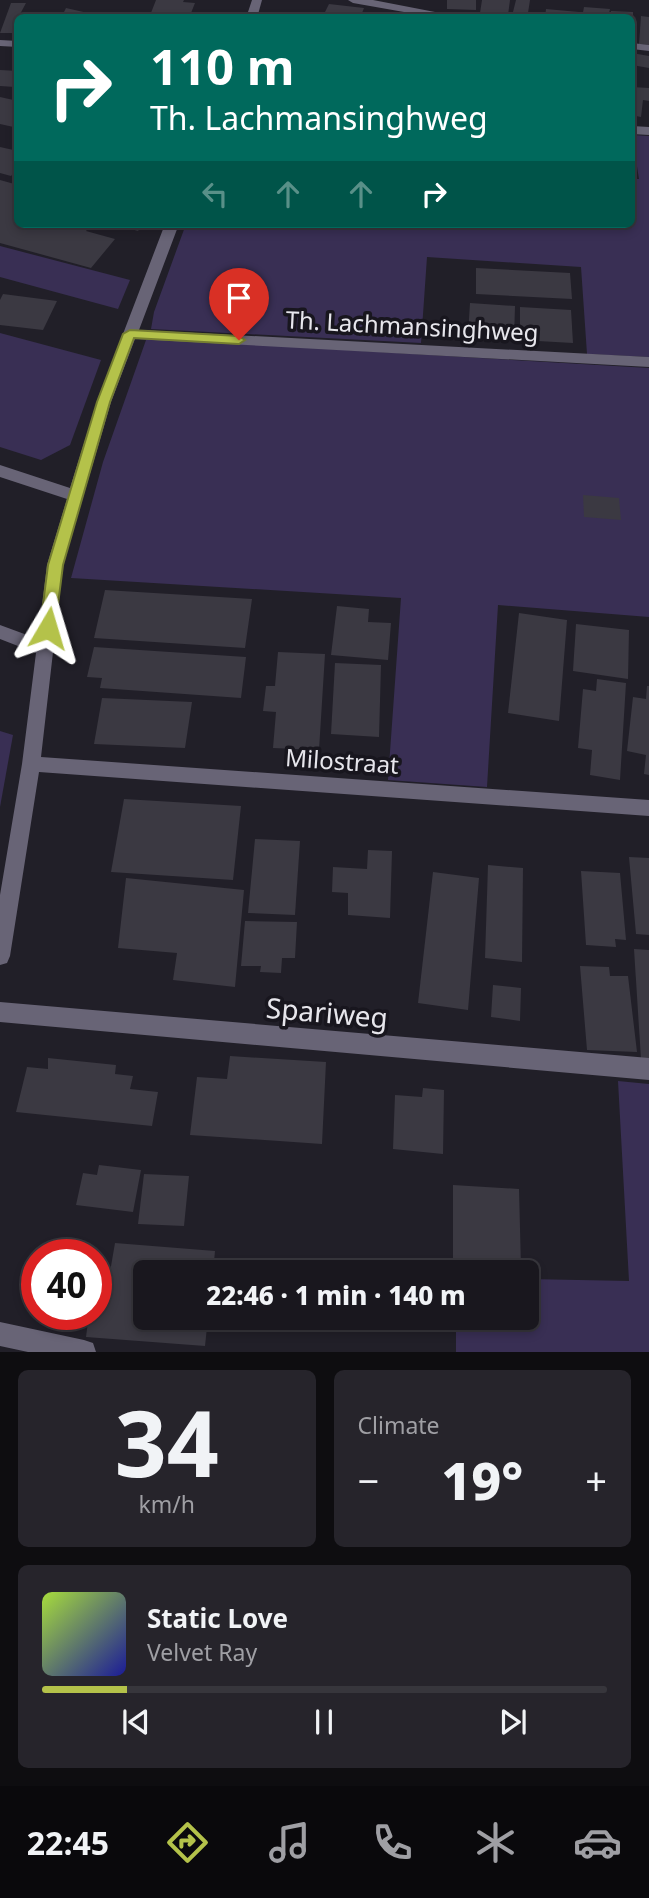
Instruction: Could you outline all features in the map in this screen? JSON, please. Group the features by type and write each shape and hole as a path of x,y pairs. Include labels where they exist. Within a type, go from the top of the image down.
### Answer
{"street":[{"path":"353,0 437,14"},
{"path":"0,956 32,764 55,565 104,402 170,228"},
{"name":"Th. Lachmansinghweg","path":"130,334 649,362"},
{"path":"0,471 76,496"},
{"path":"0,632 45,649"},
{"name":"Milostraat","path":"32,764 649,808"},
{"name":"Spariweg","path":"0,1013 649,1069"},
{"path":"0,1334 84,1352"}],"shaded area":[{"path":"635,135 649,136 649,357 587,354 581,267 427,257 421,343 151,329 154,312 185,228 635,228 635,179 639,179"},
{"path":"0,246 130,280 118,309 0,277"},
{"path":"0,333 101,360 70,445 41,460 0,447"},
{"path":"146,340 649,368 649,617 498,605 487,787 388,780 401,598 71,578 103,462"},
{"path":"0,731 13,735 0,807"},
{"path":"618,1081 649,1084 649,1352 456,1352 456,1330 539,1330 539,1279 629,1281"}],"building":[{"path":"156,0 184,0 183,2 195,3 191,14 151,14"},
{"path":"447,0 476,0 476,10 447,9"},
{"path":"482,0 510,0 508,14 480,13"},
{"path":"516,0 530,0 528,13 513,12"},
{"path":"11,3 26,3 20,14 14,14 14,33 0,33"},
{"path":"329,4 364,8 362,14 324,14"},
{"path":"584,7 610,9 609,14 583,14"},
{"path":"66,8 92,14 63,14"},
{"path":"546,9 579,12 579,14 545,14"},
{"path":"611,11 633,12 633,14 611,14"},
{"path":"641,16 649,17 649,45 639,44"},
{"path":"635,54 649,56 649,68 635,66"},
{"path":"0,70 14,71 14,87 0,86"},
{"path":"635,87 649,88 649,101 643,100 641,117 636,116 635,120"},
{"path":"0,97 14,100 14,127 0,124"},
{"path":"0,147 14,150 14,173 11,176 0,173"},
{"path":"0,180 14,184 14,228 89,228 86,231 115,239 91,268 0,243"},
{"path":"476,268 570,273 572,299 476,294"},
{"path":"3,294 57,301 43,330 0,325 0,300"},
{"path":"470,303 515,306 514,338 468,335"},
{"path":"520,307 571,310 573,343 520,340"},
{"path":"583,495 619,498 621,520 584,517"},
{"path":"105,590 252,599 245,648 94,638"},
{"path":"337,606 369,609 368,622 391,623 388,660 331,655"},
{"path":"519,613 567,620 559,721 508,713"},
{"path":"576,624 629,630 628,679 573,671"},
{"path":"94,647 246,657 241,698 100,688 102,678 87,677"},
{"path":"278,652 325,654 319,750 273,748 276,712 263,711 266,686 275,686"},
{"path":"335,663 381,665 379,737 331,734"},
{"path":"597,679 626,683 620,780 590,775 592,750 578,748 583,689 596,691"},
{"path":"647,686 649,775 644,774 646,755 627,751 633,697 646,699"},
{"path":"102,698 192,702 185,748 94,744"},
{"path":"124,799 241,806 233,880 111,872"},
{"path":"255,839 300,841 295,915 248,913"},
{"path":"368,850 392,851 390,918 348,915 348,893 332,892 333,867 367,869"},
{"path":"629,857 649,858 649,935 636,934"},
{"path":"488,865 523,868 522,962 485,958"},
{"path":"581,871 620,873 626,940 615,939 616,947 586,945"},
{"path":"433,872 479,878 468,1010 418,1003"},
{"path":"126,878 244,890 235,987 173,980 177,953 118,948"},
{"path":"245,921 297,922 295,958 282,958 281,973 260,972 261,966 241,966"},
{"path":"634,949 649,950 649,1060 641,1059"},
{"path":"580,966 609,967 610,976 628,976 637,1052 587,1050"},
{"path":"493,985 521,988 520,1021 491,1017"},
{"path":"230,1056 326,1062 322,1144 190,1135 197,1077 227,1079"},
{"path":"48,1058 116,1065 115,1074 133,1076 130,1089 158,1092 152,1126 16,1112 27,1067 48,1069"},
{"path":"423,1088 444,1090 443,1154 393,1149 395,1095 422,1097"},
{"path":"99,1165 141,1170 133,1212 76,1205 83,1173 97,1175"},
{"path":"144,1174 189,1176 184,1226 138,1224"},
{"path":"453,1185 519,1189 521,1260 453,1260"},
{"path":"115,1243 215,1251 214,1260 133,1260 133,1330 207,1330 205,1346 86,1337 87,1330 112,1330 112,1260"}],"route":[{"path":"48,628 55,565 104,402 130,334 239,340"}]}
